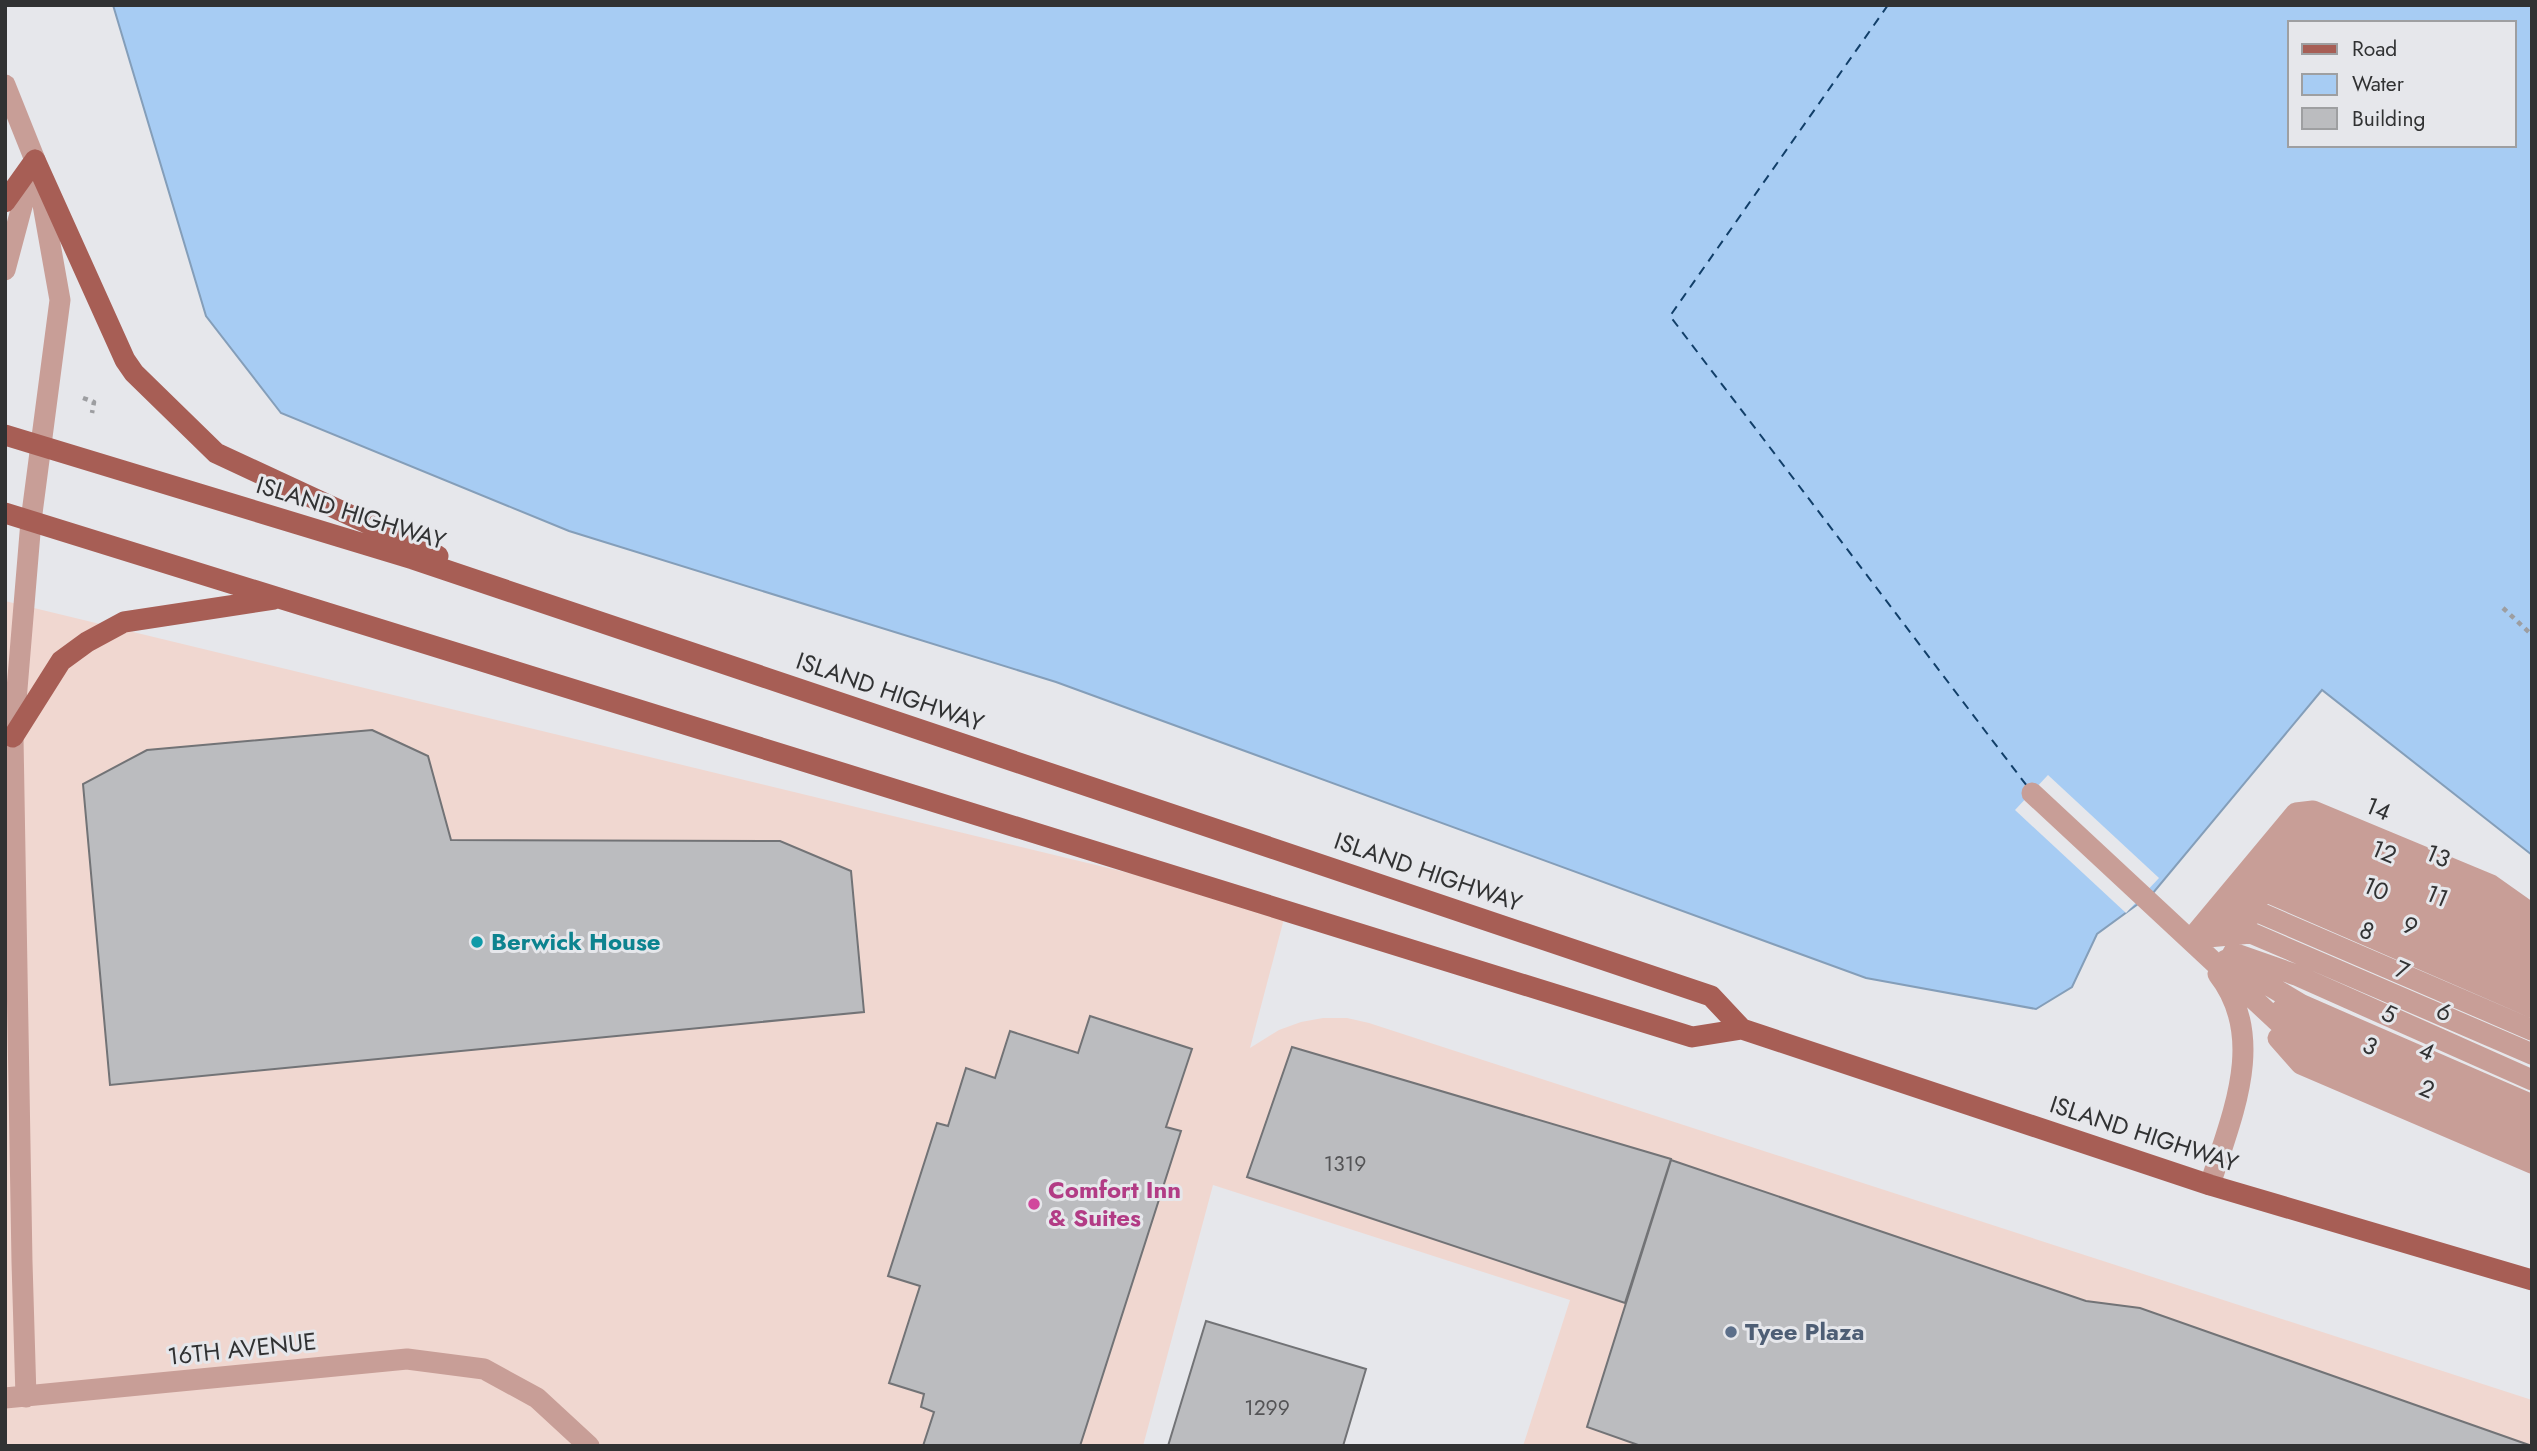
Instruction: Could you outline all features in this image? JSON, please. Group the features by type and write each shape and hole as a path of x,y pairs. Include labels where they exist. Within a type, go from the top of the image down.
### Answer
{"main road":[{"path":"5,202 34,160"},
{"path":"34,160 125,360 134,373 216,453 529,598"},
{"name":"ISLAND HIGHWAY","path":"5,435 400,555 1712,996 1742,1029"},
{"name":"ISLAND HIGHWAY","path":"5,513 1692,1037 1742,1029 2210,1185 2532,1280"},
{"path":"13,737 61,661 87,642 124,622 279,598"}],"street":[{"path":"5,85 34,160 60,300 31,522 13,737 22,1262 16,1397"},
{"path":"5,270 34,160"},
{"path":"2032,793 2191,939 2302,1034"},
{"name":"14","path":"2191,939 2296,813 2313,811 2491,885 2532,914"},
{"path":"2289,833 2285,859 2191,939 2289,833"},
{"path":"2191,939 2285,859"},
{"name":"13","path":"2285,859 2473,899 2532,924"},
{"name":"12","path":"2285,859 2532,944"},
{"name":"11","path":"2285,859 2532,966"},
{"name":"10","path":"2285,859 2532,986"},
{"name":"9","path":"2285,859 2532,1007"},
{"name":"8","path":"2191,939 2258,912 2532,1030"},
{"name":"7","path":"2191,939 2251,933 2532,1054"},
{"path":"2191,939 2302,1034"},
{"path":"2191,939 2227,985 2240,1014 2245,1042 2238,1090 2210,1185"},
{"name":"6","path":"2191,939 2296,975 2532,1080"},
{"name":"5","path":"2302,1034 2532,1105"},
{"name":"4","path":"2302,1034 2532,1126"},
{"name":"3","path":"2302,1034 2532,1145"},
{"name":"2","path":"2302,1034 2532,1163"},
{"name":"16TH AVENUE","path":"16,1397 407,1359 484,1369 537,1398 589,1446"}],"path":[{"path":"79,397 94,402"},
{"path":"92,413 94,402 101,397"},
{"path":"2503,608 2532,635"}],"shaded area":[{"path":"5,601 1286,911 1250,1048 1279,1030 1301,1022 1347,1018 1369,1023 2532,1400 2532,1446 1523,1446 1570,1300 1213,1185 1143,1446 5,1446"}],"water":[{"path":"113,5 2532,5 2532,855 2322,690 2153,893 2097,934 2072,987 2036,1009 1866,978 1056,682 569,531 281,413 206,316"}],"pier":[{"path":"2048,775 2159,878 2126,913 2015,810"}],"building":[{"name":"Berwick House","path":"372,730 428,756 451,840 780,841 851,871 864,1012 110,1085 83,784 147,750"},
{"name":"Comfort Inn & Suites","path":"1090,1016 1192,1049 1166,1127 1181,1131 1080,1446 923,1446 934,1412 921,1407 924,1394 889,1383 920,1286 888,1276 937,1123 948,1126 966,1068 995,1078 1010,1031 1078,1053"},
{"path":"1292,1047 1671,1159 1625,1303 1247,1177"},
{"name":"Tyee Plaza","path":"1671,1160 2086,1301 2140,1308 2532,1446 1641,1446 1587,1427"},
{"path":"1206,1321 1366,1369 1343,1446 1168,1446"}],"ferry route":[{"path":"1888,5 1670,316 2027,786"}],"place":[{"name":"Berwick House","path":"477,942"},
{"name":"Comfort Inn & Suites","path":"1034,1204"},
{"name":"Tyee Plaza","path":"1731,1332"}]}
